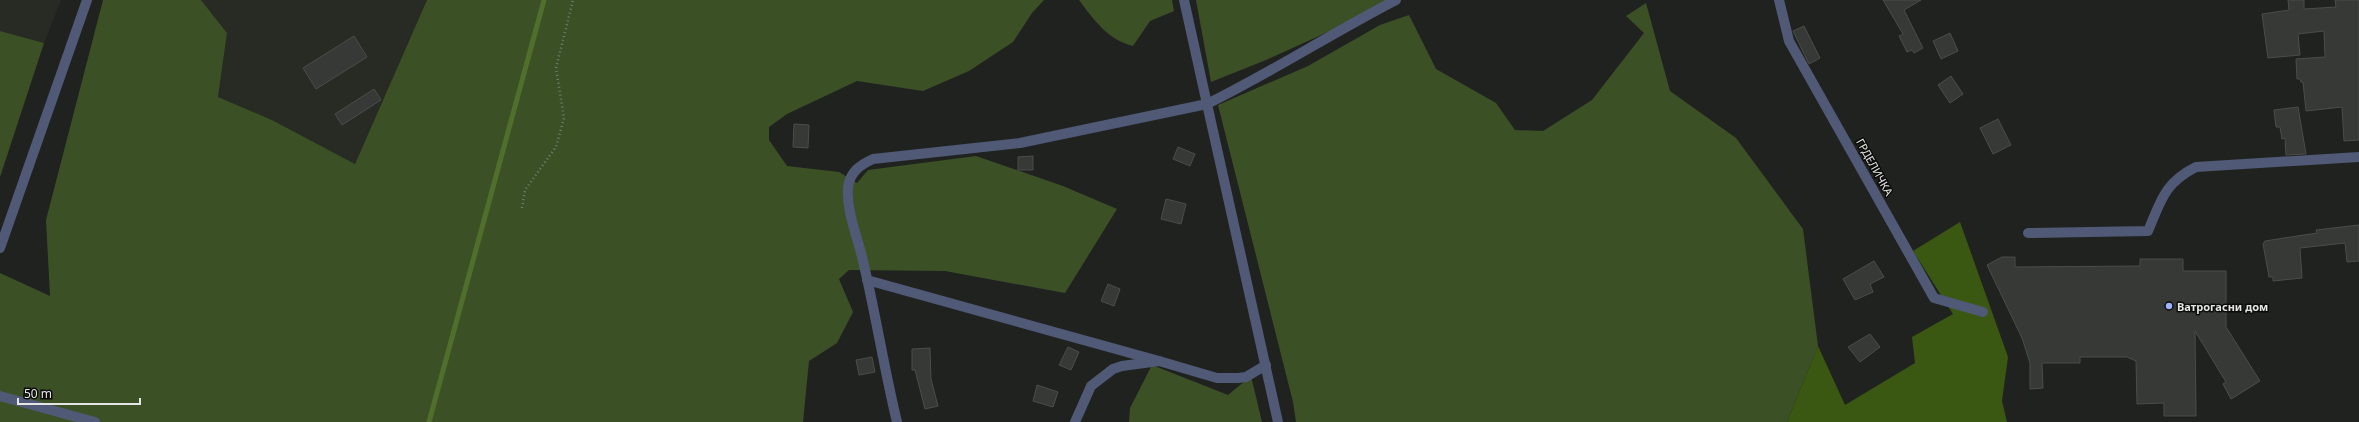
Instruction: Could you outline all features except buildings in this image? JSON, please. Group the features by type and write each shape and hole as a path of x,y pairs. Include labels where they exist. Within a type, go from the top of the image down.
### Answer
{"street":[{"path":"0,248 87,0"},
{"path":"1184,0 1278,422"},
{"path":"897,422 849,203 848,186 852,174 860,165 873,159 1020,144 1207,104 1278,68 1353,22 1396,0"},
{"name":"ГРДЕЛИЧКА","path":"1779,0 1789,41 1934,298 1983,312"},
{"path":"2028,233 2148,232 2166,189 2179,175 2196,167 2359,157"},
{"path":"867,280 1217,378 1246,377 1266,365"},
{"path":"1076,422 1091,386 1100,378 1122,366 1159,361"},
{"path":"0,396 95,422"}],"path":[{"path":"522,208 525,190 556,147 564,118 556,68 573,0"}],"shaded area":[{"path":"0,0 61,0 44,43 0,31"},
{"path":"201,0 427,0 355,164 272,120 218,97 227,33"}],"green space":[{"path":"103,0 201,0 227,33 218,97 272,120 355,164 427,0 1044,0 1032,13 1013,42 969,71 923,91 857,81 787,114 769,127 769,140 787,166 839,172 857,183 868,170 976,156 1063,186 1117,209 1065,293 945,271 849,270 839,279 853,312 837,343 809,361 803,422 0,422 0,273 50,296 46,220"},
{"path":"1079,0 1172,0 1174,11 1150,21 1133,46 1116,39 1109,34 1096,22"},
{"path":"1196,0 1398,0 1266,60 1211,82"},
{"path":"1646,3 1670,91 1736,138 1803,229 1818,346 1787,422 1296,422 1293,402 1218,105 1308,66 1380,25 1409,15 1436,69 1496,103 1515,130 1543,131 1592,100 1644,33 1626,16"},
{"path":"0,31 44,43 0,177"},
{"path":"1960,222 2008,357 2002,401 2007,422 1787,422 1818,346 1845,405 1915,363 1912,337 1953,314 1913,251"},
{"path":"1152,365 1228,395 1251,376 1262,422 1129,422 1130,408"}],"waterway":[{"path":"429,422 544,0"}],"place":[{"name":"Ватрогасни дом","path":"2169,306"}]}
